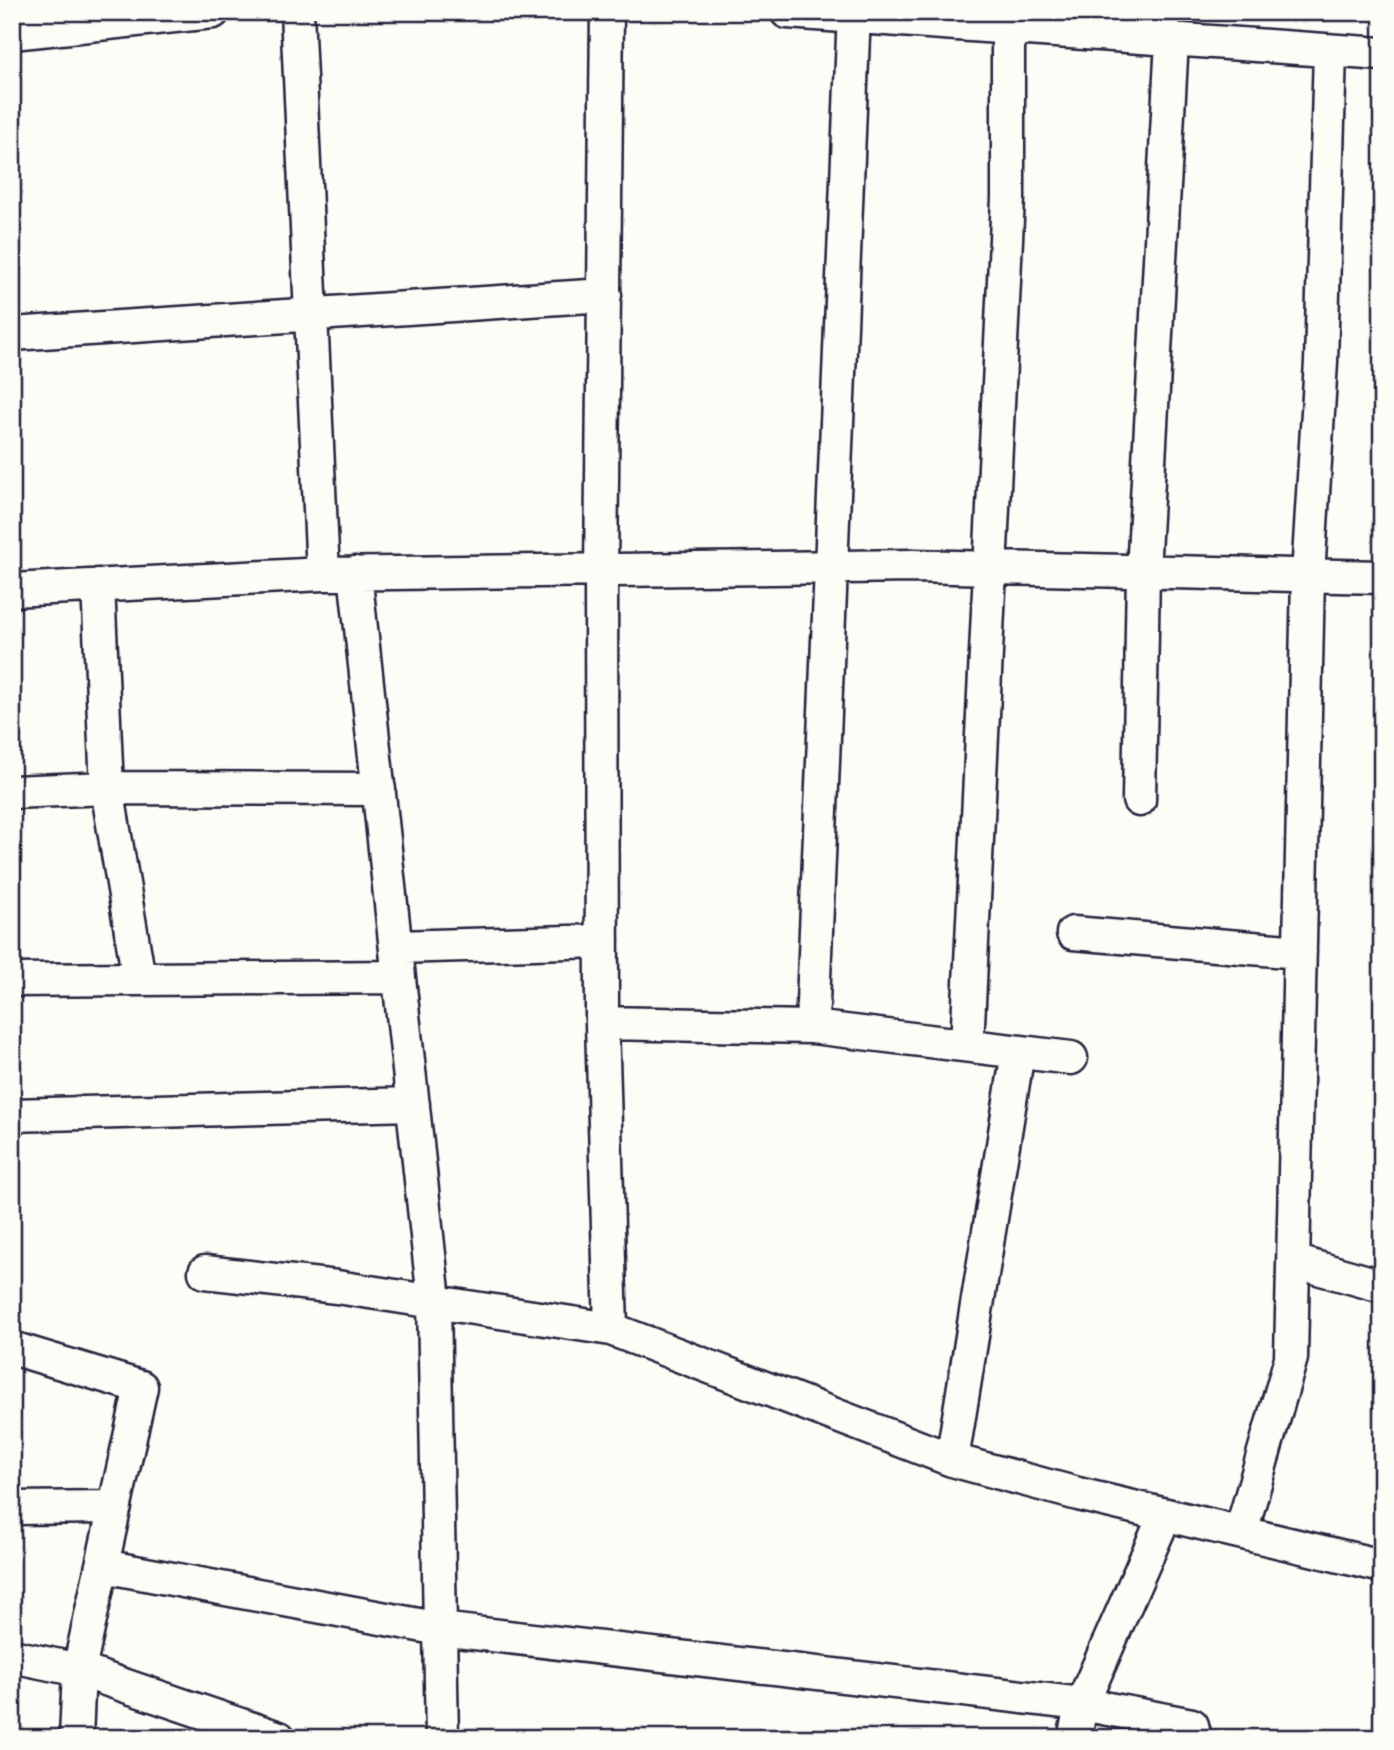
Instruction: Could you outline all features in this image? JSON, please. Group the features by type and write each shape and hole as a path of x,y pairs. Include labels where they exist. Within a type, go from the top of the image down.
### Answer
{"street":[{"path":"12,33 144,16 213,12"},
{"path":"297,12 323,574"},
{"path":"607,12 601,572 602,1023 611,1329"},
{"path":"786,12 1382,54"},
{"path":"1139,800 1143,572 1172,40 1151,12"},
{"path":"812,1027 854,15"},
{"path":"967,1045 1008,198 1007,28"},
{"path":"1241,1532 1291,1358 1308,576 1321,362 1330,51"},
{"path":"12,334 605,295"},
{"path":"12,590 355,573 831,568 1382,576"},
{"path":"355,573 434,1300 442,1738"},
{"path":"98,585 107,789 139,979"},
{"path":"12,792 107,789 379,789"},
{"path":"1073,933 1300,952"},
{"path":"12,980 139,979 397,962 602,941"},
{"path":"602,1023 812,1027 1071,1058"},
{"path":"952,1460 1018,1052"},
{"path":"12,1115 412,1104"},
{"path":"1293,1261 1382,1286"},
{"path":"205,1272 434,1300 611,1329 952,1460 1165,1515 1382,1566"},
{"path":"12,1348 141,1387 79,1670 76,1738"},
{"path":"12,1508 115,1507"},
{"path":"1074,1738 1082,1704 1165,1515"},
{"path":"103,1566 440,1629 1082,1704 1192,1725 1195,1738"},
{"path":"12,1656 79,1670 279,1738"}]}
